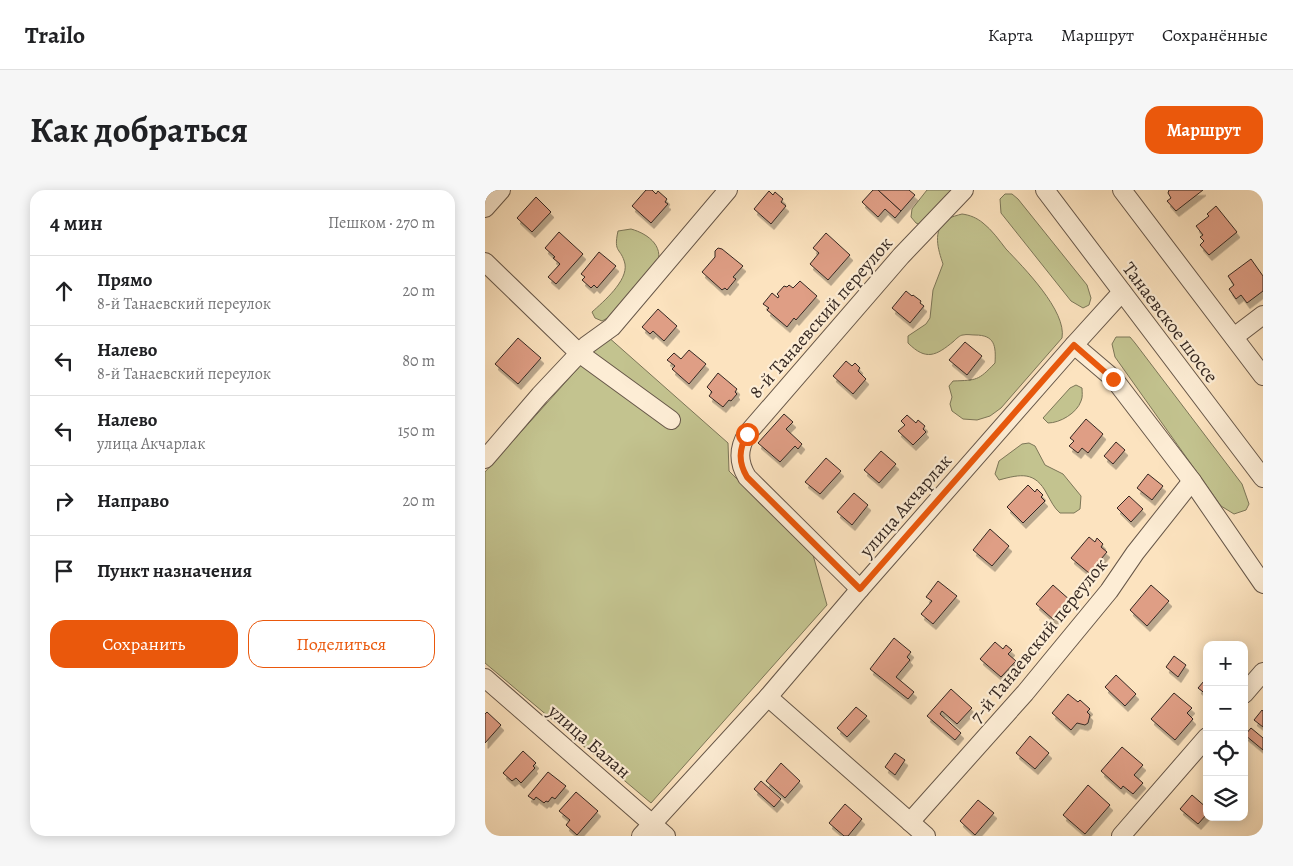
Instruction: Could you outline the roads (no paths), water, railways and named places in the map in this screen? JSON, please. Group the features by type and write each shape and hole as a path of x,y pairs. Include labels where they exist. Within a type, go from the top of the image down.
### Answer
{"street":[{"path":"485,208 501,190"},
{"path":"485,459 540,395 587,345 611,326 728,190"},
{"name":"8-й Танаевский переулок","path":"860,589 747,477 740,462 739,452 747,434 901,256 964,190"},
{"name":"Танаевское шоссе","path":"1045,190 1263,478"},
{"path":"1121,190 1263,376"},
{"path":"485,262 579,354 671,420"},
{"name":"улица Акчарлак","path":"646,830 768,697 860,589 1122,292"},
{"path":"1233,337 1263,315"},
{"path":"1074,345 1113,379 1192,481 1263,584"},
{"name":"7-й Танаевский переулок","path":"911,822 1025,693 1109,591 1135,553 1192,481"},
{"path":"1248,689 1263,672"},
{"name":"улица Балан","path":"485,678 646,830 666,836"},
{"path":"768,697 927,836"},
{"path":"1121,836 1203,742"}]}
